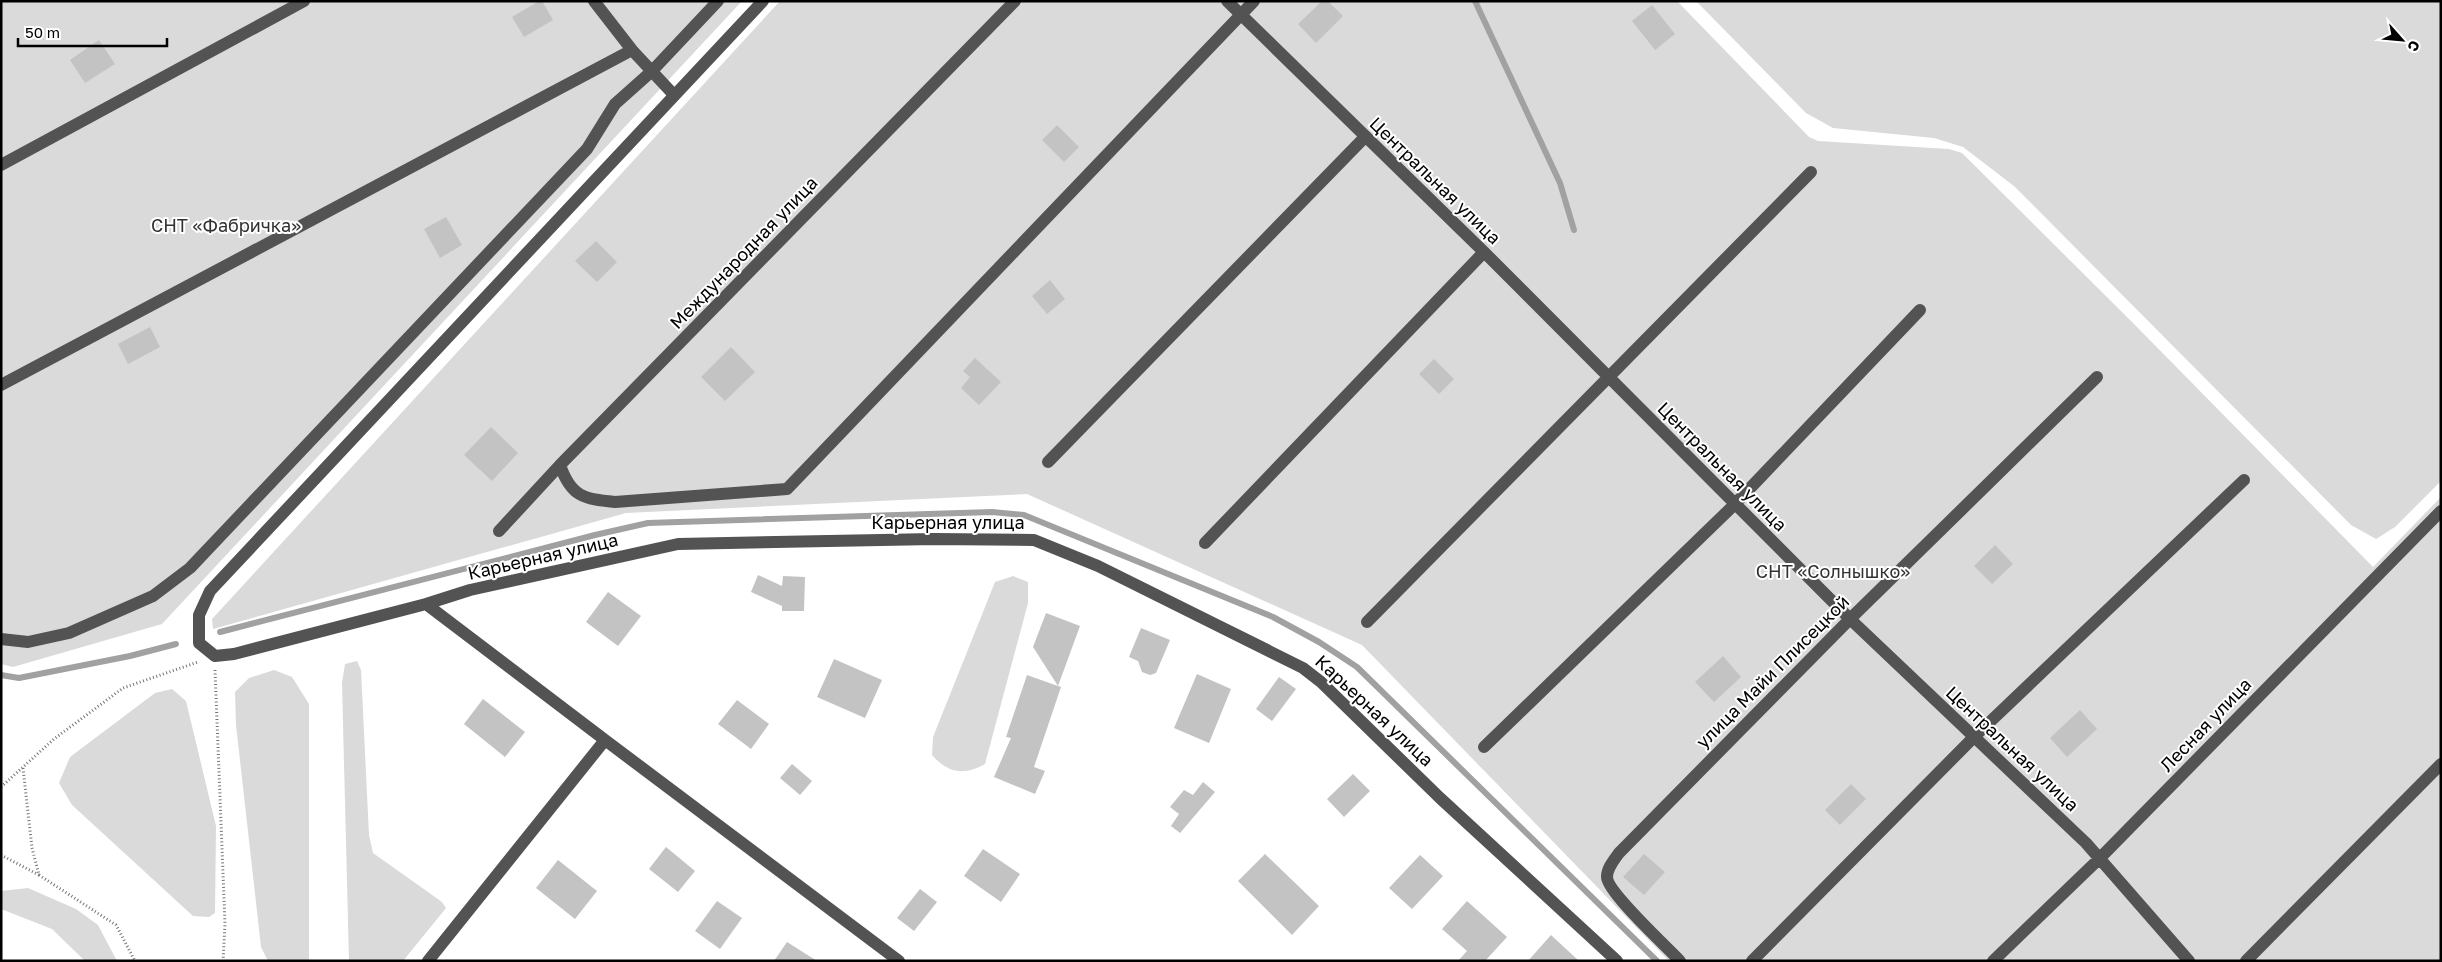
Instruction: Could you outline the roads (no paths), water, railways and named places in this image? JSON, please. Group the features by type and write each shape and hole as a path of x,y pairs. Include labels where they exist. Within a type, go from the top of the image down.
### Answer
{"street":[{"path":"1,165 304,1"},
{"path":"594,1 632,50 674,95 763,1"},
{"path":"1,639 28,642 69,633 153,596 190,568 587,149 616,104 652,71 718,1"},
{"name":"Международная улица","path":"499,530 560,465 1015,1"},
{"name":"Центральная улица","path":"1227,1 1484,252 1734,505 1850,619 2086,843 2189,961"},
{"path":"560,465 565,479 575,493 590,500 615,502 786,489 1254,1"},
{"path":"1,385 632,50"},
{"name":"Карьерная улица","path":"674,95 210,591 199,616 199,643 215,656 234,654 426,604 470,590 678,544 934,539 1034,540 1098,566 1303,668 1321,682 1447,804 1617,961"},
{"path":"1048,462 1365,137"},
{"path":"1366,622 1810,172"},
{"path":"1206,543 1484,252"},
{"path":"1484,747 1734,505 1920,310"},
{"name":"улица Майи Плисецкой","path":"1680,961 1616,894 1607,879 1608,870 1619,853 1850,619 2097,377"},
{"path":"1752,961 1974,737 2244,480"},
{"name":"Лесная улица","path":"1993,961 2099,859 2441,511"},
{"path":"426,604 899,961"},
{"path":"428,961 605,740"},
{"path":"2246,961 2441,764"}],"waterway":[{"path":"1475,1 1560,183 1574,230"},
{"path":"220,632 648,523 992,512 1024,515 1273,617 1319,642 1357,667 1657,961"},
{"path":"1,675 19,678 130,656 176,644"}],"park label":[{"name":"СНТ «Фабричка»","path":"226,226"},
{"name":"СНТ «Солнышко»","path":"1833,572"}]}
